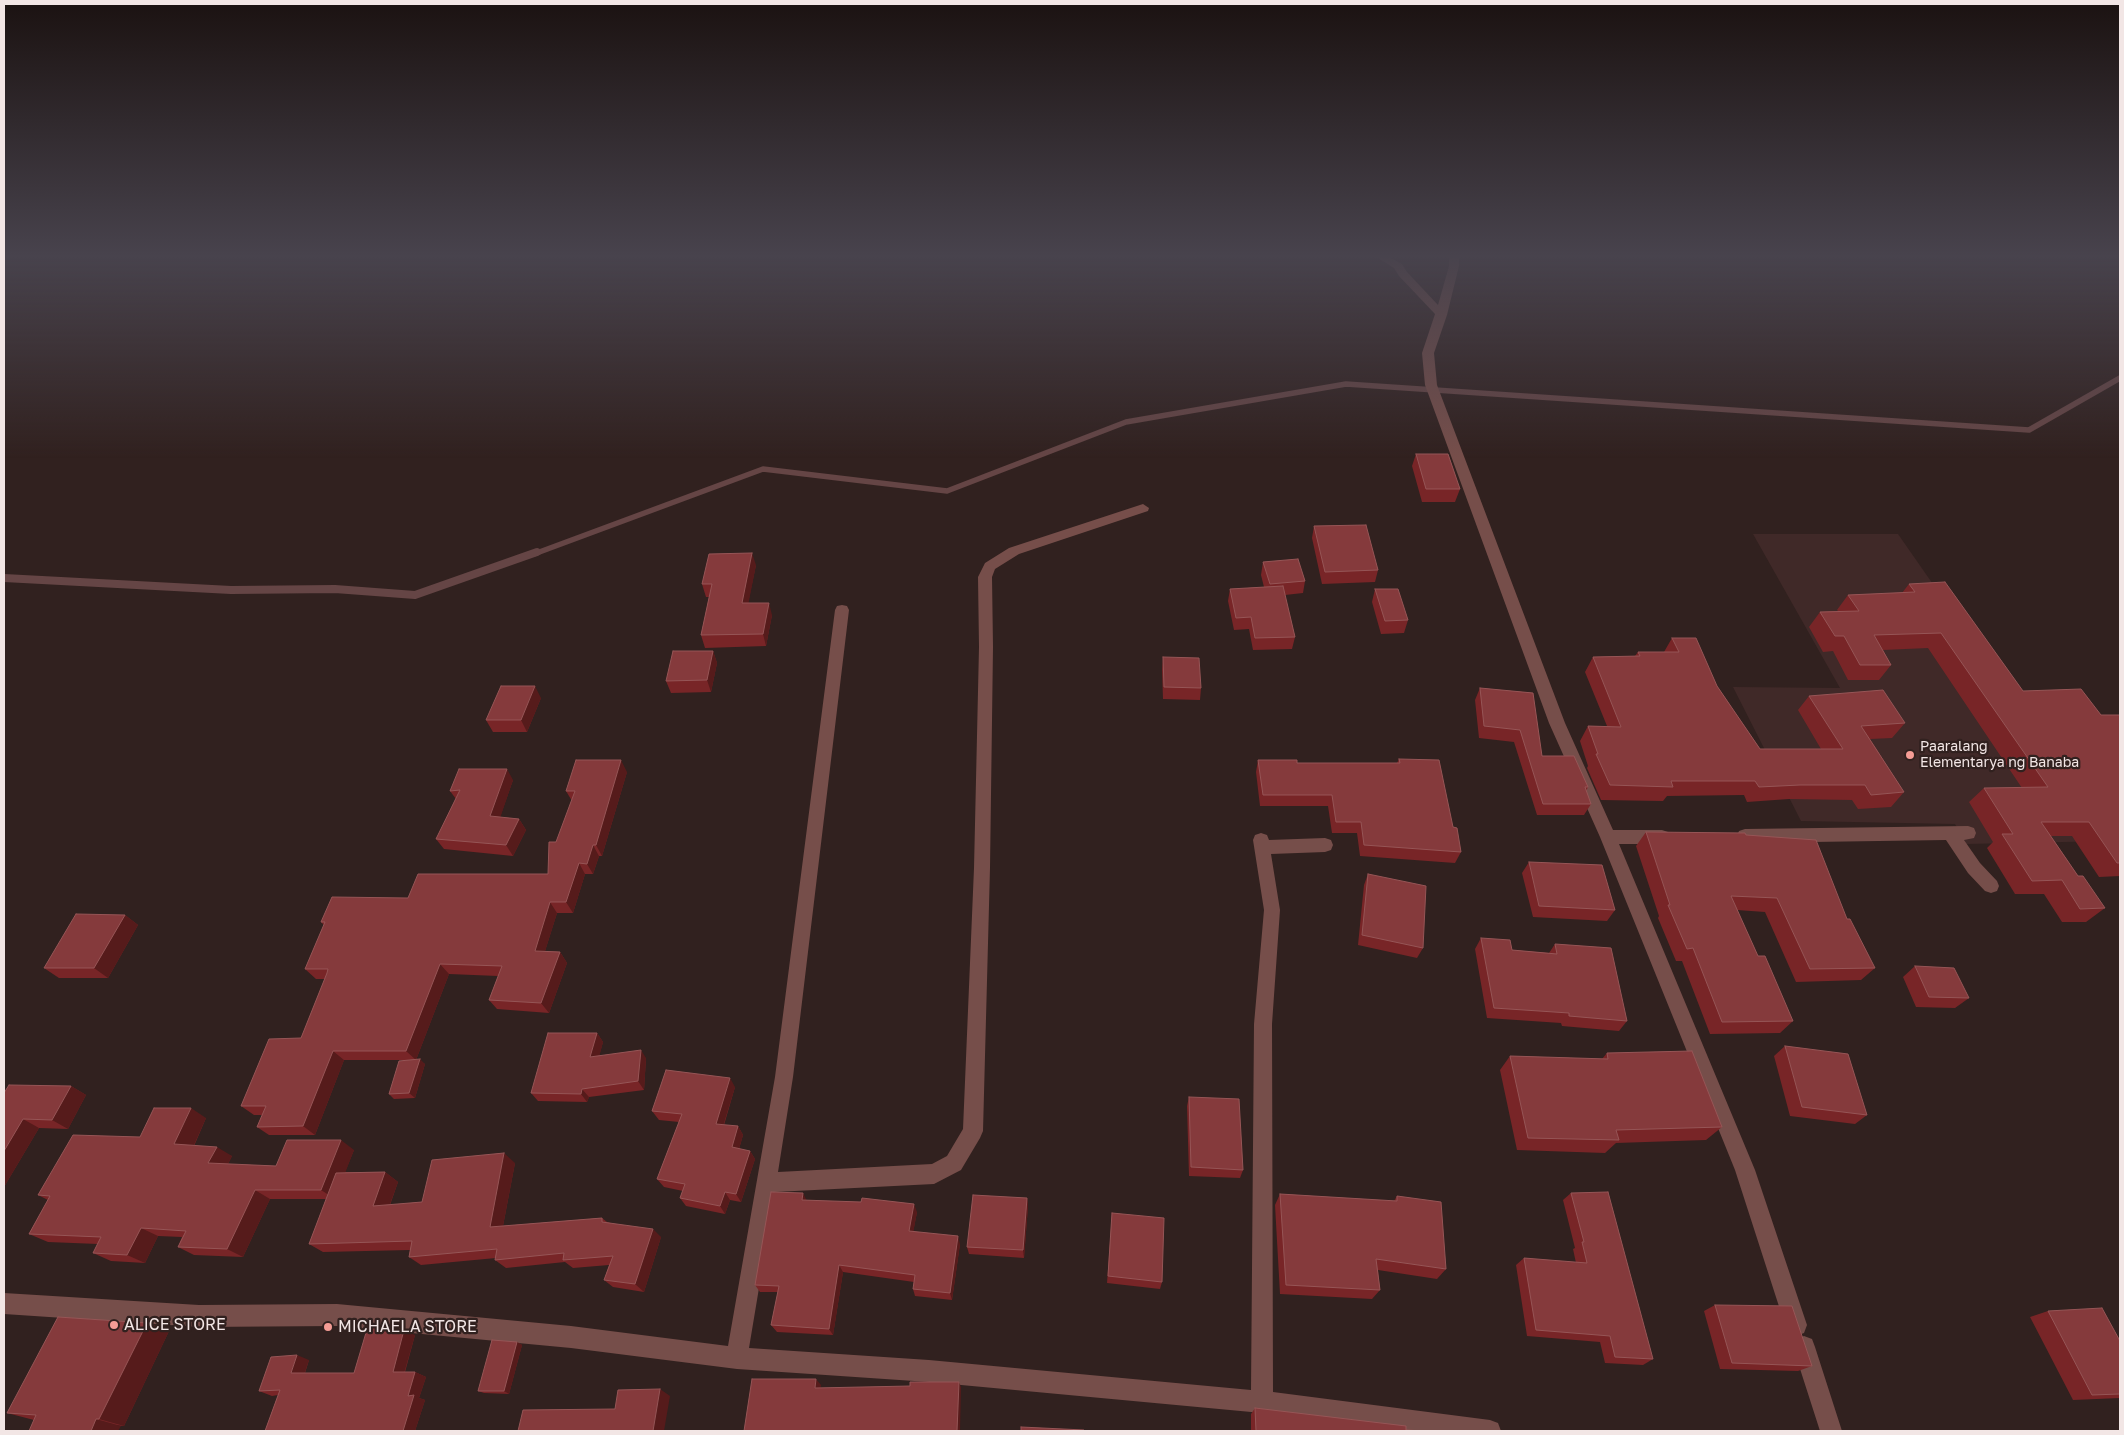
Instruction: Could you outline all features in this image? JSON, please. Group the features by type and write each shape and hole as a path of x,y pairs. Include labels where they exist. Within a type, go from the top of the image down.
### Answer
{"street":[{"path":"1437,324 1433,332 1428,352 1431,385 1557,723 1608,837 1745,1170 1831,1431"},
{"path":"766,1183 934,1174 954,1163 973,1131 982,868 986,648 985,577 990,566 1014,551 1142,508"},
{"path":"737,1358 784,1077 842,610"},
{"path":"1726,836 1960,834 1974,868 1991,886"},
{"path":"1608,837 1676,837"},
{"path":"1262,1402 1263,1024 1272,910 1262,843 1325,845"},
{"path":"4,1304 199,1316 337,1316 571,1337 737,1358 929,1371 1262,1402 1490,1431"}],"shaded area":[{"name":"Paaralang Elementarya ng Banaba","path":"1753,534 1898,534 2112,841 1966,844 1955,824 1801,821 1733,687 1840,688"}],"building":[{"path":"1416,454 1448,454 1460,489 1426,489"},
{"path":"1366,525 1378,570 1325,572 1314,526"},
{"path":"752,553 742,603 769,603 763,634 701,635 712,584 702,584 709,554"},
{"path":"1298,559 1305,581 1270,584 1263,562"},
{"path":"1945,582 2023,691 2081,689 2101,715 2120,715 2120,863 2117,863 2089,822 2041,822 2078,876 2083,876 2105,908 2080,909 2062,880 2032,881 2002,834 2013,834 1984,788 2048,787 1941,633 1874,635 1891,665 1860,665 1844,636 1835,636 1820,612 1859,611 1848,595 1915,592 1909,584"},
{"path":"1283,586 1295,637 1255,638 1251,617 1236,618 1230,589"},
{"path":"1375,589 1398,589 1408,620 1385,621"},
{"path":"1672,638 1696,638 1717,686 1760,749 1843,749 1809,696 1883,690 1905,723 1861,726 1904,792 1871,795 1865,785 1759,787 1755,781 1671,781 1673,787 1610,785 1596,754 1598,754 1588,726 1621,727 1593,657 1640,656 1638,652 1679,652"},
{"path":"673,651 713,651 707,680 666,681"},
{"path":"1163,657 1199,658 1201,688 1164,687"},
{"path":"501,686 535,686 521,720 486,720"},
{"path":"1480,688 1533,693 1542,756 1574,756 1588,787 1585,787 1591,804 1543,804 1520,730 1484,726"},
{"path":"1399,759 1439,760 1453,827 1457,828 1461,852 1364,845 1361,822 1336,822 1332,795 1263,795 1258,760 1297,760 1297,763 1400,763"},
{"path":"576,760 621,760 596,845 593,845 587,864 579,863 566,902 550,902 535,951 560,952 541,1003 489,1000 502,966 440,964 406,1051 333,1051 303,1126 257,1127 266,1106 241,1106 269,1039 301,1038 328,969 305,969 325,922 321,922 332,897 408,898 418,874 548,874 549,842 556,842 575,791 566,791"},
{"path":"459,769 507,769 490,816 519,819 506,845 436,839 460,790 450,791"},
{"path":"1646,832 1745,833 1746,835 1816,840 1847,919 1850,919 1875,968 1810,969 1777,898 1731,896 1758,956 1765,956 1793,1021 1722,1022 1693,948 1687,949 1668,905 1670,905"},
{"path":"1529,862 1602,865 1615,910 1539,906"},
{"path":"1368,874 1426,886 1423,948 1362,935"},
{"path":"76,914 125,915 94,968 44,968"},
{"path":"1481,938 1510,940 1512,950 1557,954 1555,944 1611,948 1627,1021 1569,1016 1569,1013 1494,1008"},
{"path":"1915,966 1954,968 1969,998 1929,997"},
{"path":"548,1033 597,1033 590,1057 641,1050 638,1081 582,1089 581,1094 531,1093"},
{"path":"1785,1046 1848,1054 1867,1115 1802,1107"},
{"path":"1692,1051 1722,1127 1616,1130 1619,1140 1528,1138 1510,1056 1608,1059 1607,1053"},
{"path":"420,1059 409,1093 389,1094 399,1061"},
{"path":"666,1070 730,1078 716,1124 738,1126 732,1147 750,1151 736,1194 725,1192 720,1206 680,1198 685,1184 657,1179 682,1114 652,1111"},
{"path":"9,1085 71,1086 52,1120 23,1119 4,1151 4,1093"},
{"path":"1189,1097 1239,1099 1243,1170 1191,1167"},
{"path":"154,1108 191,1108 174,1144 217,1147 208,1163 276,1166 287,1140 341,1140 321,1190 255,1190 227,1249 178,1247 186,1231 141,1228 127,1255 93,1253 101,1237 29,1234 50,1196 38,1195 73,1135 140,1137"},
{"path":"504,1153 490,1227 602,1218 602,1222 653,1229 635,1284 604,1280 613,1256 563,1260 564,1253 495,1260 497,1249 409,1257 412,1241 309,1244 336,1173 385,1172 373,1206 422,1202 432,1160"},
{"path":"771,1192 803,1193 802,1200 861,1202 862,1198 914,1204 909,1231 958,1236 950,1293 913,1289 915,1275 839,1265 829,1329 771,1325 779,1286 755,1285"},
{"path":"1608,1192 1653,1359 1615,1357 1610,1336 1536,1330 1524,1258 1587,1263 1582,1242 1584,1242 1571,1193"},
{"path":"1280,1194 1397,1201 1397,1196 1441,1202 1446,1269 1376,1259 1380,1290 1286,1285"},
{"path":"973,1195 1027,1198 1023,1250 967,1247"},
{"path":"1112,1213 1164,1218 1162,1282 1108,1276"},
{"path":"1715,1305 1792,1306 1812,1366 1732,1363"},
{"path":"2102,1308 2120,1341 2120,1394 2092,1395 2048,1311"},
{"path":"58,1317 147,1323 99,1419 96,1419 91,1431 29,1431 36,1415 7,1413"},
{"path":"368,1326 404,1330 393,1372 415,1372 408,1396 414,1395 403,1431 265,1431 280,1390 259,1391 271,1357 297,1355 291,1373 354,1373"},
{"path":"492,1340 517,1342 504,1391 478,1391"},
{"path":"752,1379 816,1379 815,1388 910,1386 910,1382 959,1382 957,1431 744,1431"},
{"path":"660,1389 653,1431 518,1431 523,1410 615,1409 618,1390"},
{"path":"1255,1408 1406,1426 1406,1430 1423,1431 1256,1431"},
{"path":"1021,1427 1084,1430 1084,1431 1021,1431"}],"waterway":[{"path":"534,554 763,469 947,491 1126,422 1346,384 2029,430 2120,378"},
{"path":"4,578 231,590 335,589 415,595 537,552"}],"place":[{"name":"Paaralang Elementarya ng Banaba","path":"1910,755"},
{"name":"ALICE STORE","path":"114,1325"},
{"name":"MICHAELA STORE","path":"328,1327"}]}
